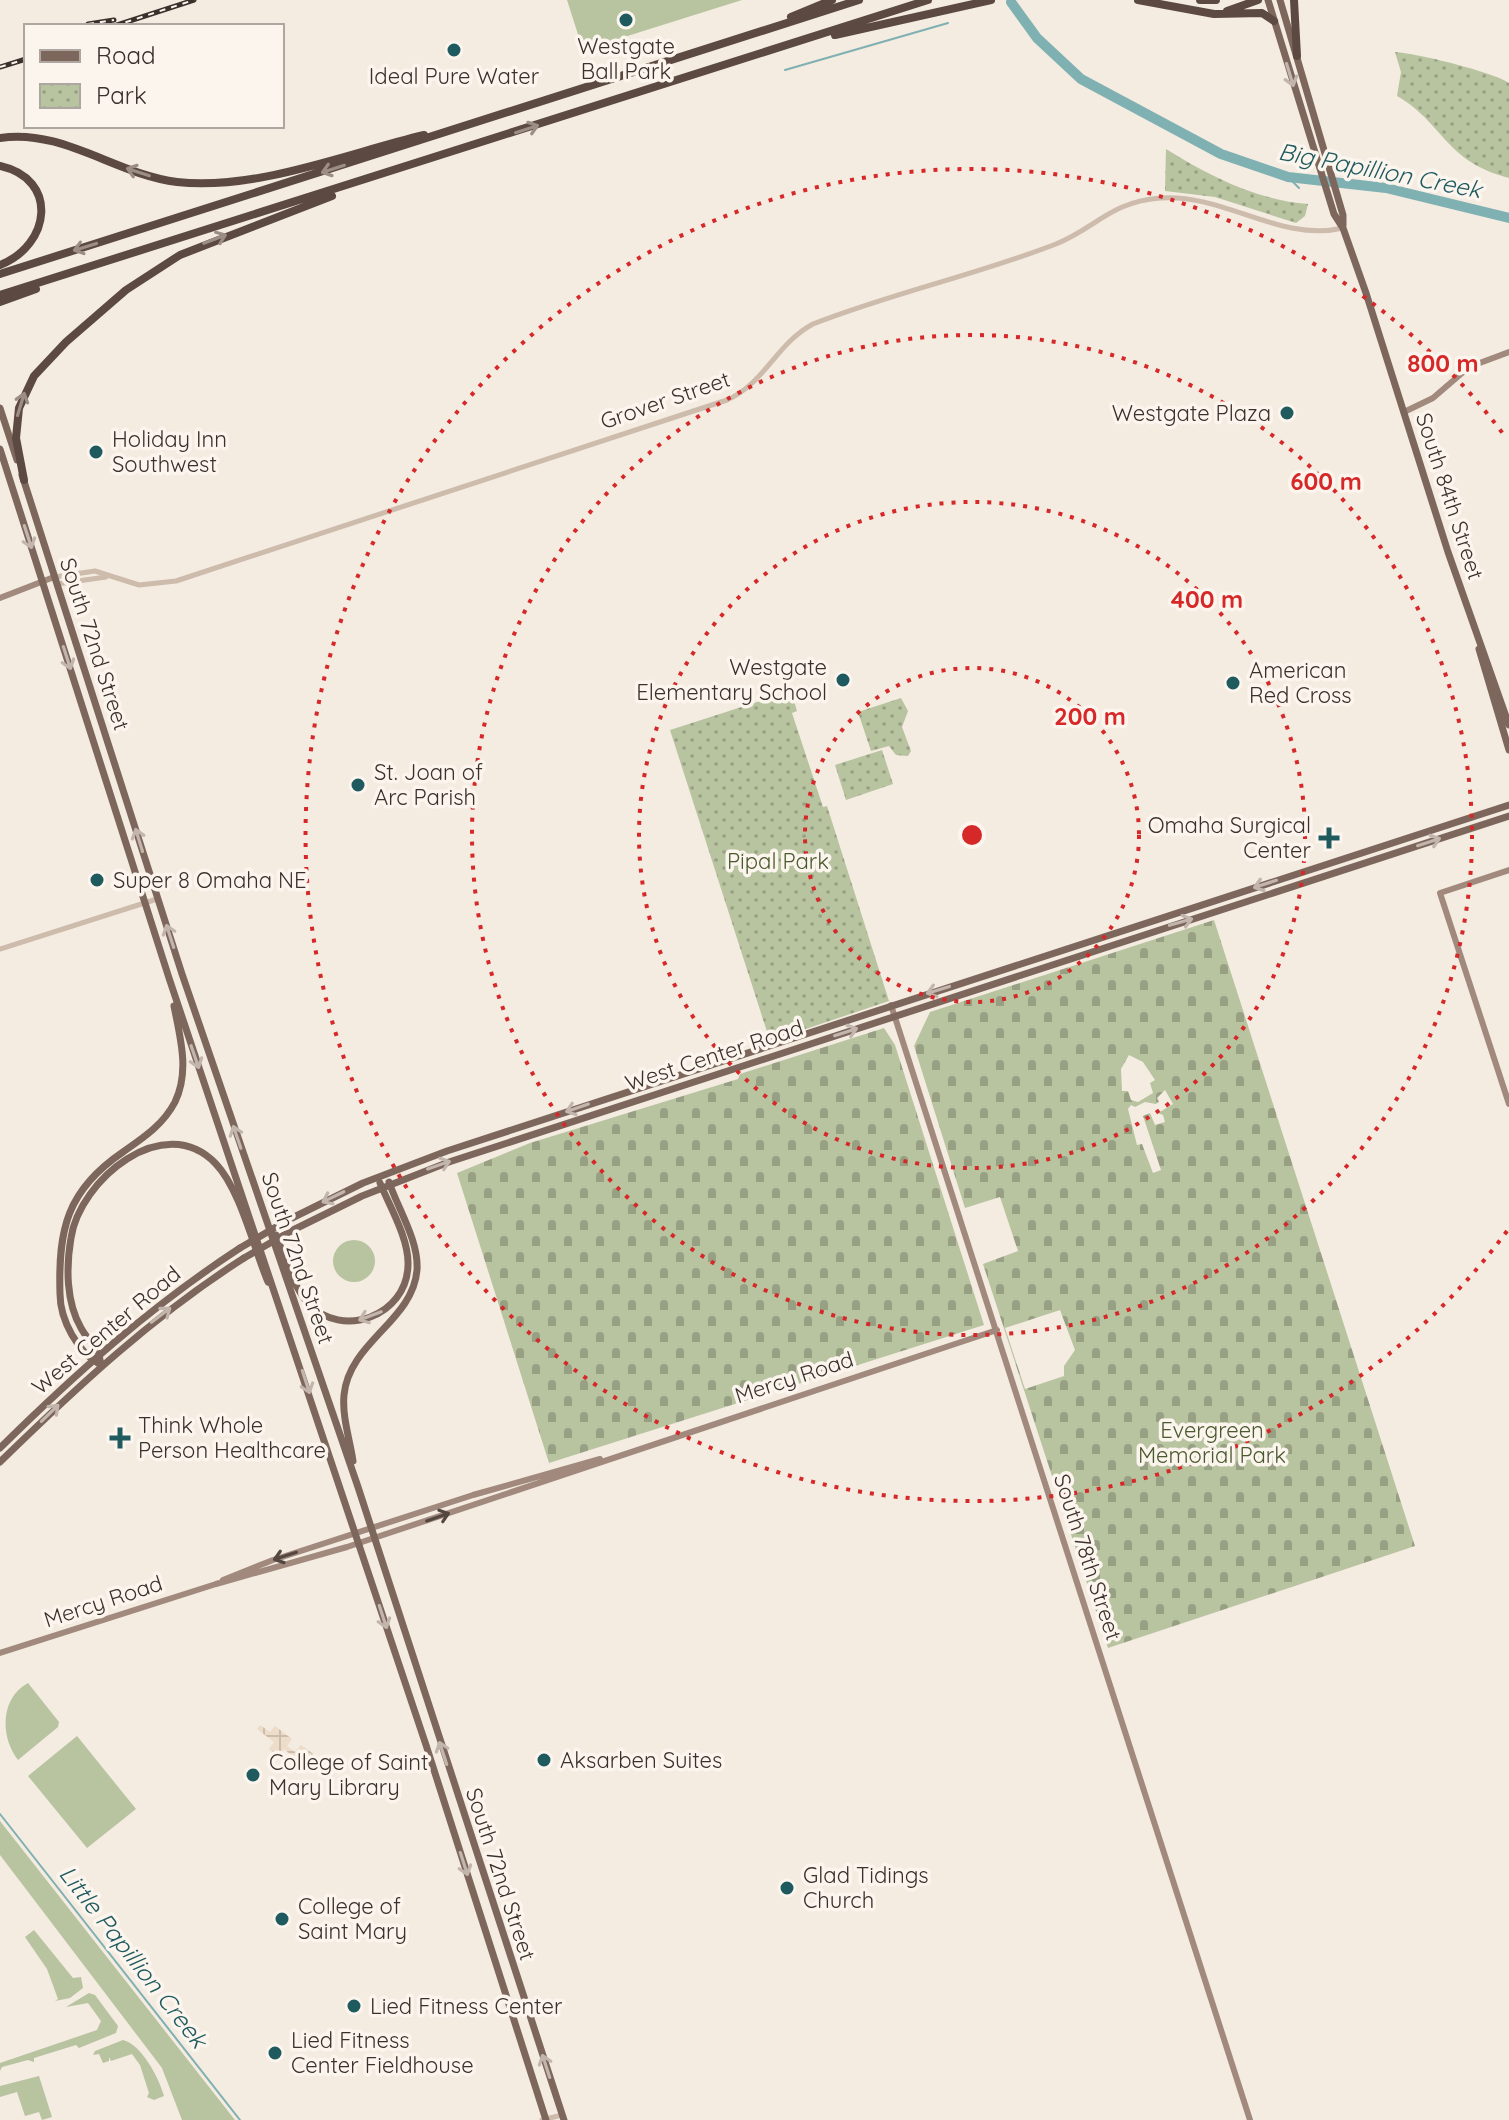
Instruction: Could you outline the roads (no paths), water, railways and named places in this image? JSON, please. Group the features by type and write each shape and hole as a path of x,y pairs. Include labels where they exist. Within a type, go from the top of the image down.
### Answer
{"highway":[{"path":"693,53 832,0"},
{"path":"0,274 859,0"},
{"path":"0,295 928,0"},
{"path":"760,54 991,0"},
{"path":"1138,0 1202,12 1262,13 1274,21"},
{"path":"1200,0 1216,0"},
{"path":"1202,12 1240,9 1258,0"},
{"path":"1294,0 1297,56"},
{"path":"0,139 13,136 47,140 156,178 218,183 254,178 487,119"},
{"path":"24,480 16,432 19,408 28,386 50,357 126,290 166,262 207,242 453,153"},
{"path":"0,166 15,171 29,181 38,196 42,212 39,229 29,247 0,265"},
{"path":"0,302 130,254"}],"main road":[{"name":"South 84th Street","path":"1268,0 1334,214 1343,228 1509,725"},
{"name":"South 84th Street","path":"1280,0 1343,215 1343,228"},
{"path":"1404,412 1433,398 1469,367 1509,352"},
{"name":"South 72nd Street","path":"0,408 157,899 358,1487 563,2117"},
{"name":"South 72nd Street","path":"0,449 169,978 356,1533 544,2120"},
{"name":"Grover Street","path":"0,598 55,581"},
{"name":"South 84th Street","path":"1478,639 1481,664 1509,750"},
{"path":"94,743 111,750"},
{"name":"West Center Road","path":"0,1448 95,1357 162,1302 240,1248 288,1220 377,1177 891,1005 1509,804"},
{"name":"West Center Road","path":"0,1462 101,1365 165,1312 244,1258 291,1231 386,1185 1509,816"},
{"path":"1509,870 1440,893 1509,1104"},
{"path":"101,1365 71,1331 61,1306 63,1231 72,1205 90,1178 153,1130 175,1101 183,1063 169,978"},
{"name":"South 78th Street","path":"891,1005 1250,2120"},
{"path":"95,1357 70,1299 70,1247 75,1221 94,1188 115,1168 143,1151 169,1145 198,1151 223,1173 294,1348"},
{"path":"247,1165 299,1289 316,1309 337,1320 353,1322 376,1315 392,1304 405,1284 408,1266 406,1248 386,1185 386,1174"},
{"path":"358,1487 344,1409 346,1384 358,1356 408,1297 417,1273 414,1249 386,1185 377,1177"},
{"name":"Mercy Road","path":"216,1584 260,1564 602,1459 997,1330"},
{"name":"Mercy Road","path":"0,1653 216,1584 272,1571 359,1543 570,1473 602,1459"}],"street":[{"name":"Grover Street","path":"55,581 95,571 139,585 176,581 727,400 753,385 790,340 813,324 1055,244 1104,214 1133,202 1160,198 1195,199 1303,232 1322,233 1343,228"},
{"path":"0,949 157,899"},
{"path":"544,2120 563,2117"}],"waterway":[{"name":"Big Papillion Creek","path":"1011,2 1037,38 1081,79 1221,154 1288,177 1386,188 1509,218"},
{"path":"785,70 948,23"},
{"path":"1288,177 1299,188"},
{"name":"Little Papillion Creek","path":"0,1814 240,2120"}],"railway":[{"path":"120,24 194,0"},
{"path":"88,24 114,20"},
{"path":"0,67 24,60"}],"place":[{"name":"Westgate Ball Park","path":"626,20"},
{"name":"Ideal Pure Water","path":"454,50"},
{"name":"Westgate Plaza","path":"1287,413"},
{"name":"Holiday Inn Southwest","path":"96,452"},
{"name":"Westgate Elementary School","path":"843,680"},
{"name":"American Red Cross","path":"1233,683"},
{"name":"St. Joan of Arc Parish","path":"358,785"},
{"name":"Omaha Surgical Center","path":"1329,838"},
{"name":"Super 8 Omaha NE","path":"97,880"},
{"name":"Think Whole Person Healthcare","path":"120,1438"},
{"name":"Aksarben Suites","path":"544,1760"},
{"name":"College of Saint Mary Library","path":"253,1775"},
{"name":"Glad Tidings Church","path":"787,1888"},
{"name":"College of Saint Mary","path":"282,1919"},
{"name":"Lied Fitness Center","path":"354,2006"},
{"name":"Lied Fitness Center Fieldhouse","path":"275,2053"}],"park label":[{"name":"Pipal Park","path":"778,861"},
{"name":"Evergreen Memorial Park","path":"1212,1442"}]}
